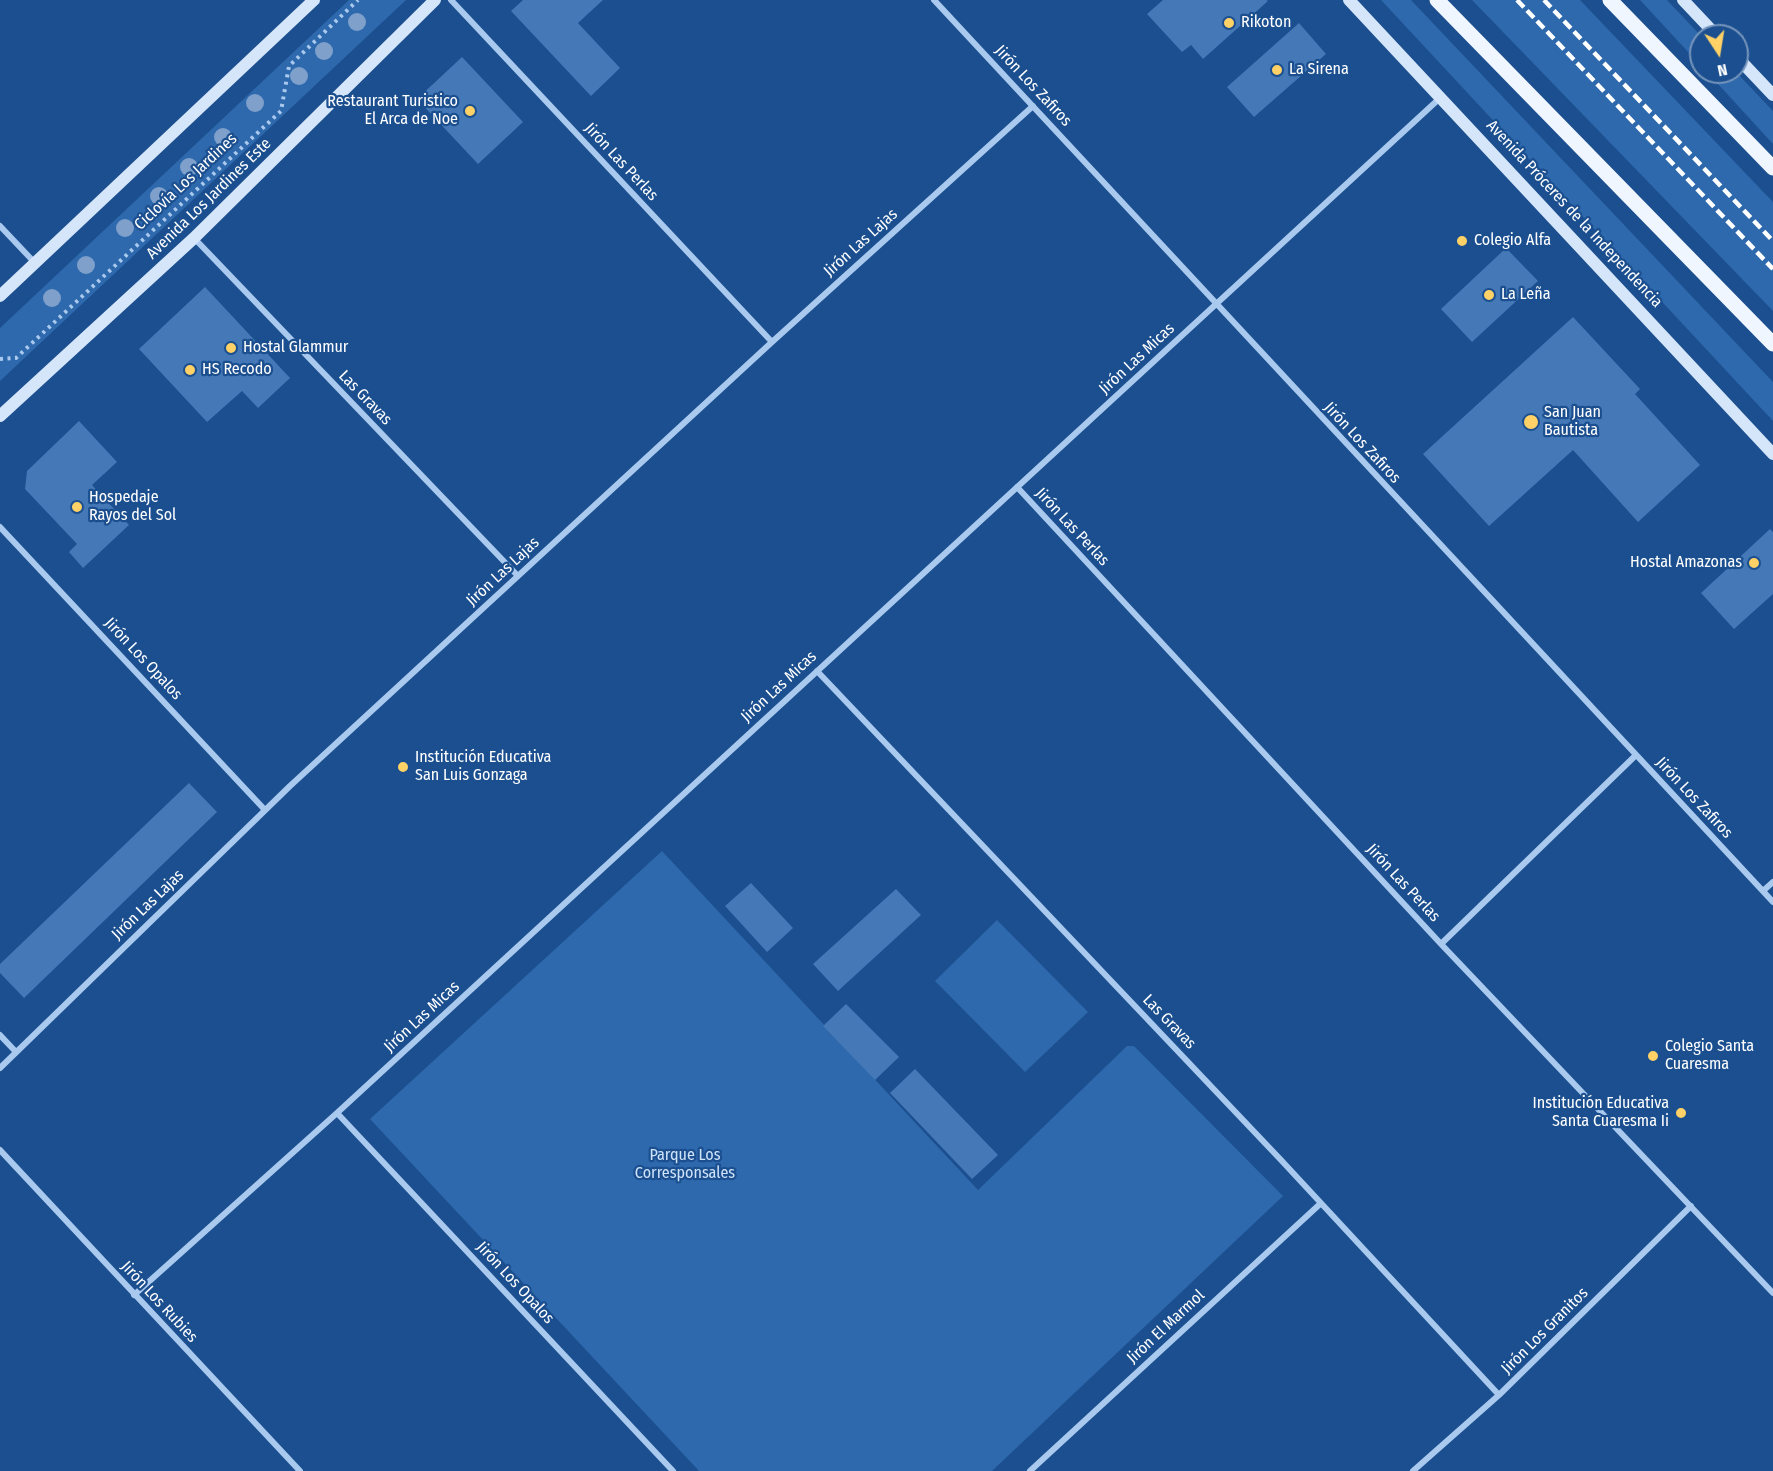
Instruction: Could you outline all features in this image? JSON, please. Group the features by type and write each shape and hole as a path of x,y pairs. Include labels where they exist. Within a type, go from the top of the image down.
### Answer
{"main road":[{"path":"0,296 314,0"},
{"name":"Avenida Los Jardines Este","path":"0,416 194,238 435,0"},
{"name":"Avenida Próceres de la Independencia","path":"1349,0 1773,454"},
{"path":"1437,0 1773,344"},
{"path":"1610,0 1773,168"},
{"path":"1683,0 1706,24"},
{"path":"1749,70 1773,95"}],"street":[{"name":"Jirón Las Perlas","path":"451,0 772,342"},
{"name":"Jirón Los Zafiros","path":"934,0 1773,902"},
{"name":"Jirón Las Micas","path":"134,1295 337,1113 1441,97"},
{"name":"Jirón Las Lajas","path":"0,1068 266,810 772,342 1033,106"},
{"path":"0,226 35,263"},
{"name":"Las Gravas","path":"194,238 518,576"},
{"name":"Jirón Las Perlas","path":"1017,487 1441,944 1773,1293"},
{"name":"Jirón Los Opalos","path":"0,527 266,810"},
{"name":"Las Gravas","path":"817,671 1499,1395"},
{"path":"1441,944 1635,756"},
{"path":"1763,891 1773,882"},
{"path":"0,1035 16,1052"},
{"name":"Jirón Los Opalos","path":"337,1113 673,1471"},
{"name":"Jirón Los Rubies","path":"0,1150 300,1471"},
{"name":"Jirón El Marmol","path":"1030,1471 1320,1204"},
{"name":"Jirón Los Granitos","path":"1413,1471 1499,1395 1691,1206"}],"path":[{"name":"Ciclovía Los Jardines","path":"0,359 16,358 281,111 289,66 358,0"}],"green space":[{"path":"349,0 406,0 0,381 0,328"},
{"path":"1381,0 1411,0 1773,382 1773,421"},
{"path":"1472,0 1580,0 1773,202 1773,311"},
{"path":"1640,0 1667,0 1690,24 1689,53"},
{"path":"1718,84 1747,84 1773,111 1773,144"},
{"name":"Parque Los Corresponsales","path":"662,851 978,1190 1127,1046 1134,1046 1283,1196 992,1471 699,1471 370,1119"},
{"path":"997,920 1088,1012 1025,1072 935,981"}],"building":[{"path":"523,0 603,0 578,23 620,68 591,96 511,11"},
{"path":"1163,0 1268,1 1203,59 1191,45 1182,52 1147,14"},
{"name":"La Sirena","path":"1299,23 1326,54 1254,117 1227,87"},
{"name":"Restaurant Turistico El Arca de Noe","path":"462,57 523,122 478,164 417,99"},
{"name":"La Leña","path":"1506,248 1538,281 1472,342 1441,309"},
{"path":"205,287 290,378 258,408 242,391 207,422 139,349"},
{"name":"San Juan Bautista","path":"1573,317 1640,389 1635,394 1700,465 1638,522 1573,450 1489,526 1423,454"},
{"name":"Hospedaje Rayos del Sol","path":"79,421 117,462 92,485 129,525 83,568 69,552 77,544 25,489 27,471"},
{"name":"Hostal Amazonas","path":"1770,529 1773,532 1773,594 1734,629 1701,593"},
{"path":"189,783 217,812 24,998 0,973 0,964"},
{"path":"751,883 793,928 767,952 725,906"},
{"path":"896,889 921,915 838,991 813,964"},
{"path":"846,1004 899,1057 875,1080 823,1026"},
{"path":"915,1069 998,1155 972,1179 890,1093"}],"railway":[{"path":"1517,0 1773,269"},
{"path":"1544,0 1773,241"}],"place":[{"name":"Rikoton","path":"1229,23"},
{"name":"La Sirena","path":"1277,70"},
{"name":"Restaurant Turistico El Arca de Noe","path":"470,111"},
{"name":"Colegio Alfa","path":"1462,241"},
{"name":"La Leña","path":"1489,295"},
{"name":"Hostal Glammur","path":"231,348"},
{"name":"HS Recodo","path":"190,370"},
{"name":"San Juan Bautista","path":"1531,422"},
{"name":"Hospedaje Rayos del Sol","path":"77,507"},
{"name":"Hostal Amazonas","path":"1754,563"},
{"name":"Institución Educativa San Luis Gonzaga","path":"403,767"},
{"name":"Colegio Santa Cuaresma","path":"1653,1056"},
{"name":"Institución Educativa Santa Cuaresma Ii","path":"1681,1113"}]}
